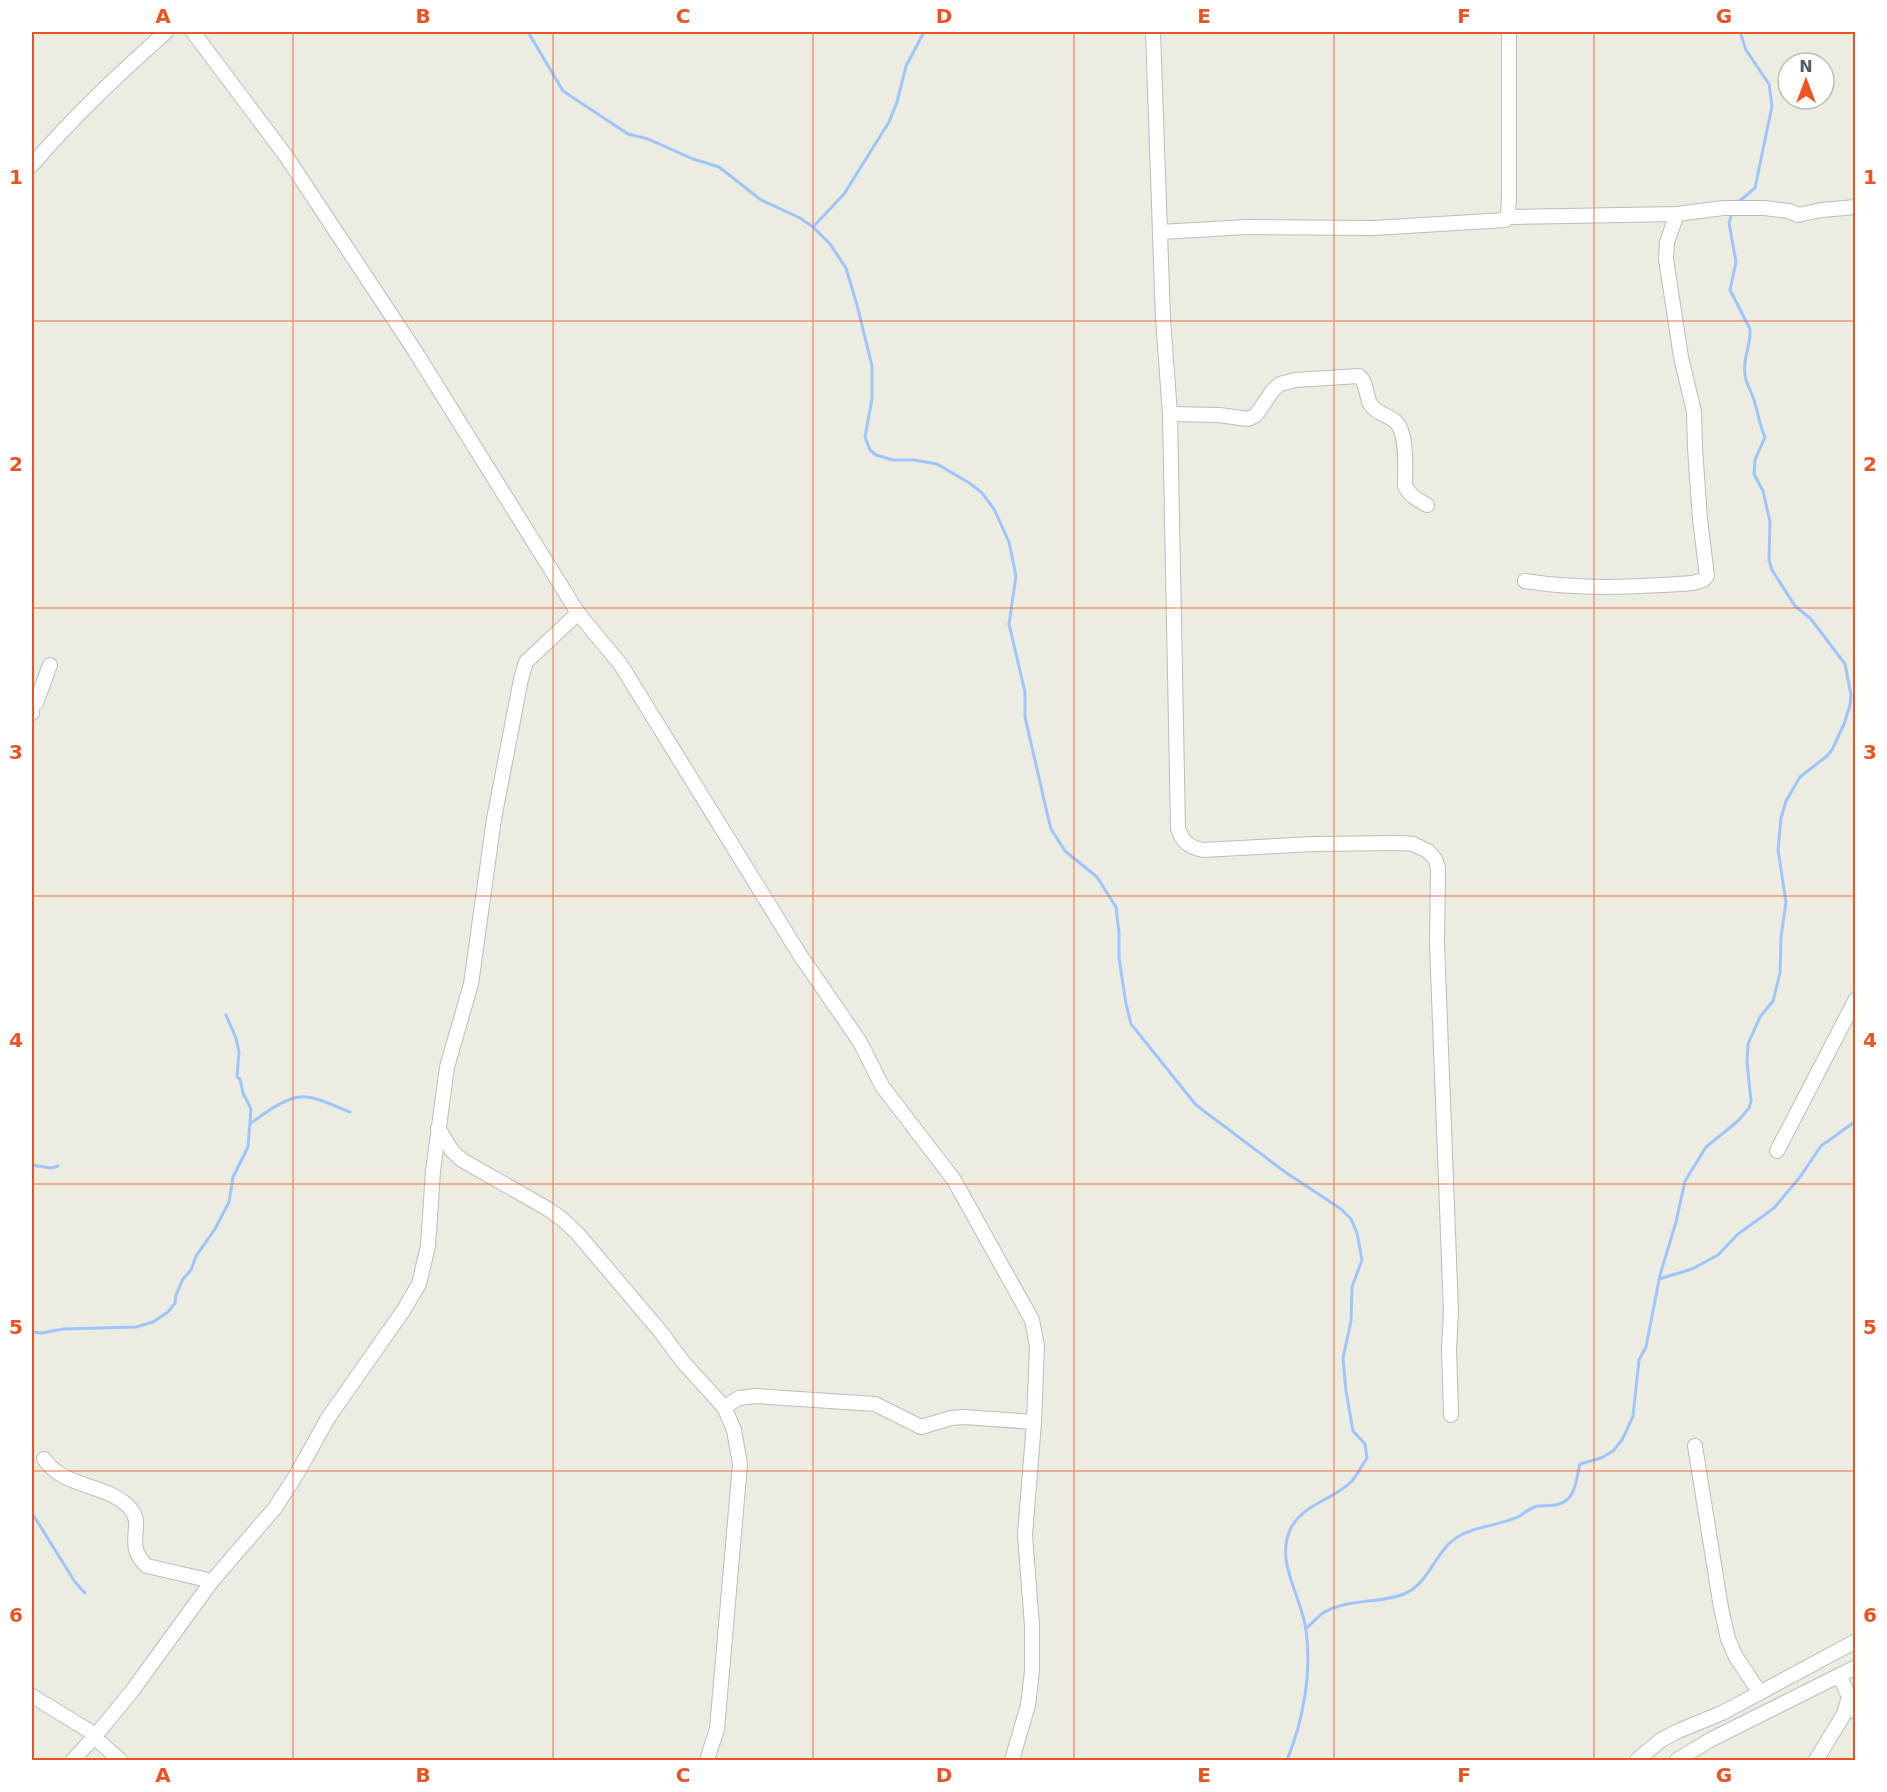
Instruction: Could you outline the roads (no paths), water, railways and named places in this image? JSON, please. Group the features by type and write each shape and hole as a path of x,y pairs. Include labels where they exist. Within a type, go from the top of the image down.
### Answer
{"street":[{"path":"32,165 74,117 123,69 166,32"},
{"path":"193,32 286,156 415,351 578,613 621,665 800,955 860,1042 882,1086 948,1172 971,1208 1035,1328 1037,1346 1034,1422 1025,1535 1032,1626 1032,1671 1028,1705 1012,1761"},
{"path":"1154,32 1160,232 1170,414 1178,828 1180,837 1192,848 1203,850 1313,844 1413,844 1428,851 1435,859 1438,868 1437,944 1451,1312 1449,1349 1451,1415"},
{"path":"1160,232 1247,227 1374,228 1505,220 1508,214 1509,32"},
{"path":"1508,214 1512,217 1677,214 1723,208 1764,208 1789,211 1798,215 1821,210 1856,207"},
{"path":"1525,581 1567,587 1620,587 1693,583 1707,576 1696,472 1694,412 1682,357 1666,259 1667,242 1677,214"},
{"path":"1170,414 1219,415 1248,419 1256,415 1273,390 1280,384 1295,380 1359,375 1364,380 1371,405 1375,410 1396,422 1401,429 1405,486 1408,492 1427,505"},
{"path":"74,1761 132,1691 212,1581 275,1508 328,1418 403,1311 419,1284 428,1246 438,1128 447,1067 471,984 494,819 521,679 526,662 578,613"},
{"path":"33,710 42,681 50,665"},
{"path":"1777,1151 1856,999"},
{"path":"438,1128 462,1160 562,1219 577,1233 660,1331 683,1362 724,1407 734,1430 740,1464 717,1729 706,1761"},
{"path":"724,1407 739,1398 755,1396 875,1404 921,1427 951,1418 964,1417 1034,1422"},
{"path":"1695,1446 1728,1639 1736,1658 1761,1694"},
{"path":"44,1459 52,1470 128,1504 134,1512 136,1522 134,1549 139,1559 147,1566 212,1581"},
{"path":"1637,1761 1661,1740 1761,1694 1856,1641"},
{"path":"1677,1761 1710,1740 1856,1666"},
{"path":"1839,1675 1856,1712"},
{"path":"32,1696 95,1736 120,1761"},
{"path":"1816,1761 1844,1714 1849,1697"}],"waterway":[{"path":"528,32 563,91 628,134 648,139 693,159 719,167 761,200 800,218 813,227 830,244 846,268 872,366 872,399 865,437 870,450 876,455 893,460 914,460 937,464 971,484 982,493 994,509 1009,542 1016,576 1009,624 1025,692 1025,717 1051,829 1065,851 1097,877 1116,907 1119,958 1131,1024 1196,1105 1285,1172 1341,1209 1351,1219 1357,1233 1362,1260 1352,1287 1351,1321 1343,1358 1353,1431 1365,1444 1367,1458 1345,1487 1303,1513 1291,1528 1287,1541 1287,1566 1304,1617 1308,1646 1307,1680 1302,1713 1287,1760"},
{"path":"813,227 844,194 889,122 897,102 906,66 924,32"},
{"path":"1737,203 1755,188 1772,106 1769,84 1746,50 1740,32"},
{"path":"1306,1628 1332,1608 1394,1597 1413,1589 1421,1582 1445,1548 1461,1535 1511,1520 1535,1507 1565,1502 1573,1492 1580,1464 1601,1458 1613,1451 1622,1440 1633,1416 1639,1360 1646,1347 1660,1275 1676,1222 1685,1181 1706,1147 1738,1121 1749,1108 1751,1101 1747,1062 1748,1044 1760,1017 1773,1001 1780,973 1781,937 1786,902 1778,850 1781,818 1786,801 1800,777 1832,750 1844,724 1851,695 1845,664 1811,619 1795,606 1772,570 1769,560 1770,522 1763,491 1754,474 1755,460 1765,437 1745,374 1750,329 1730,290 1736,262 1729,223 1732,213"},
{"path":"32,1332 136,1327 153,1322 168,1312 175,1303 183,1279 191,1270 196,1256 215,1229 229,1202 233,1177 248,1147 251,1109 243,1093 240,1079 237,1077 239,1052 236,1038 226,1015"},
{"path":"251,1123 277,1105 299,1097 317,1099 350,1112"},
{"path":"1659,1279 1692,1269 1718,1255 1738,1234 1774,1208 1800,1177 1821,1146 1856,1121"},
{"path":"32,1165 51,1168 58,1166"},
{"path":"32,1513 75,1582 85,1593"}]}
